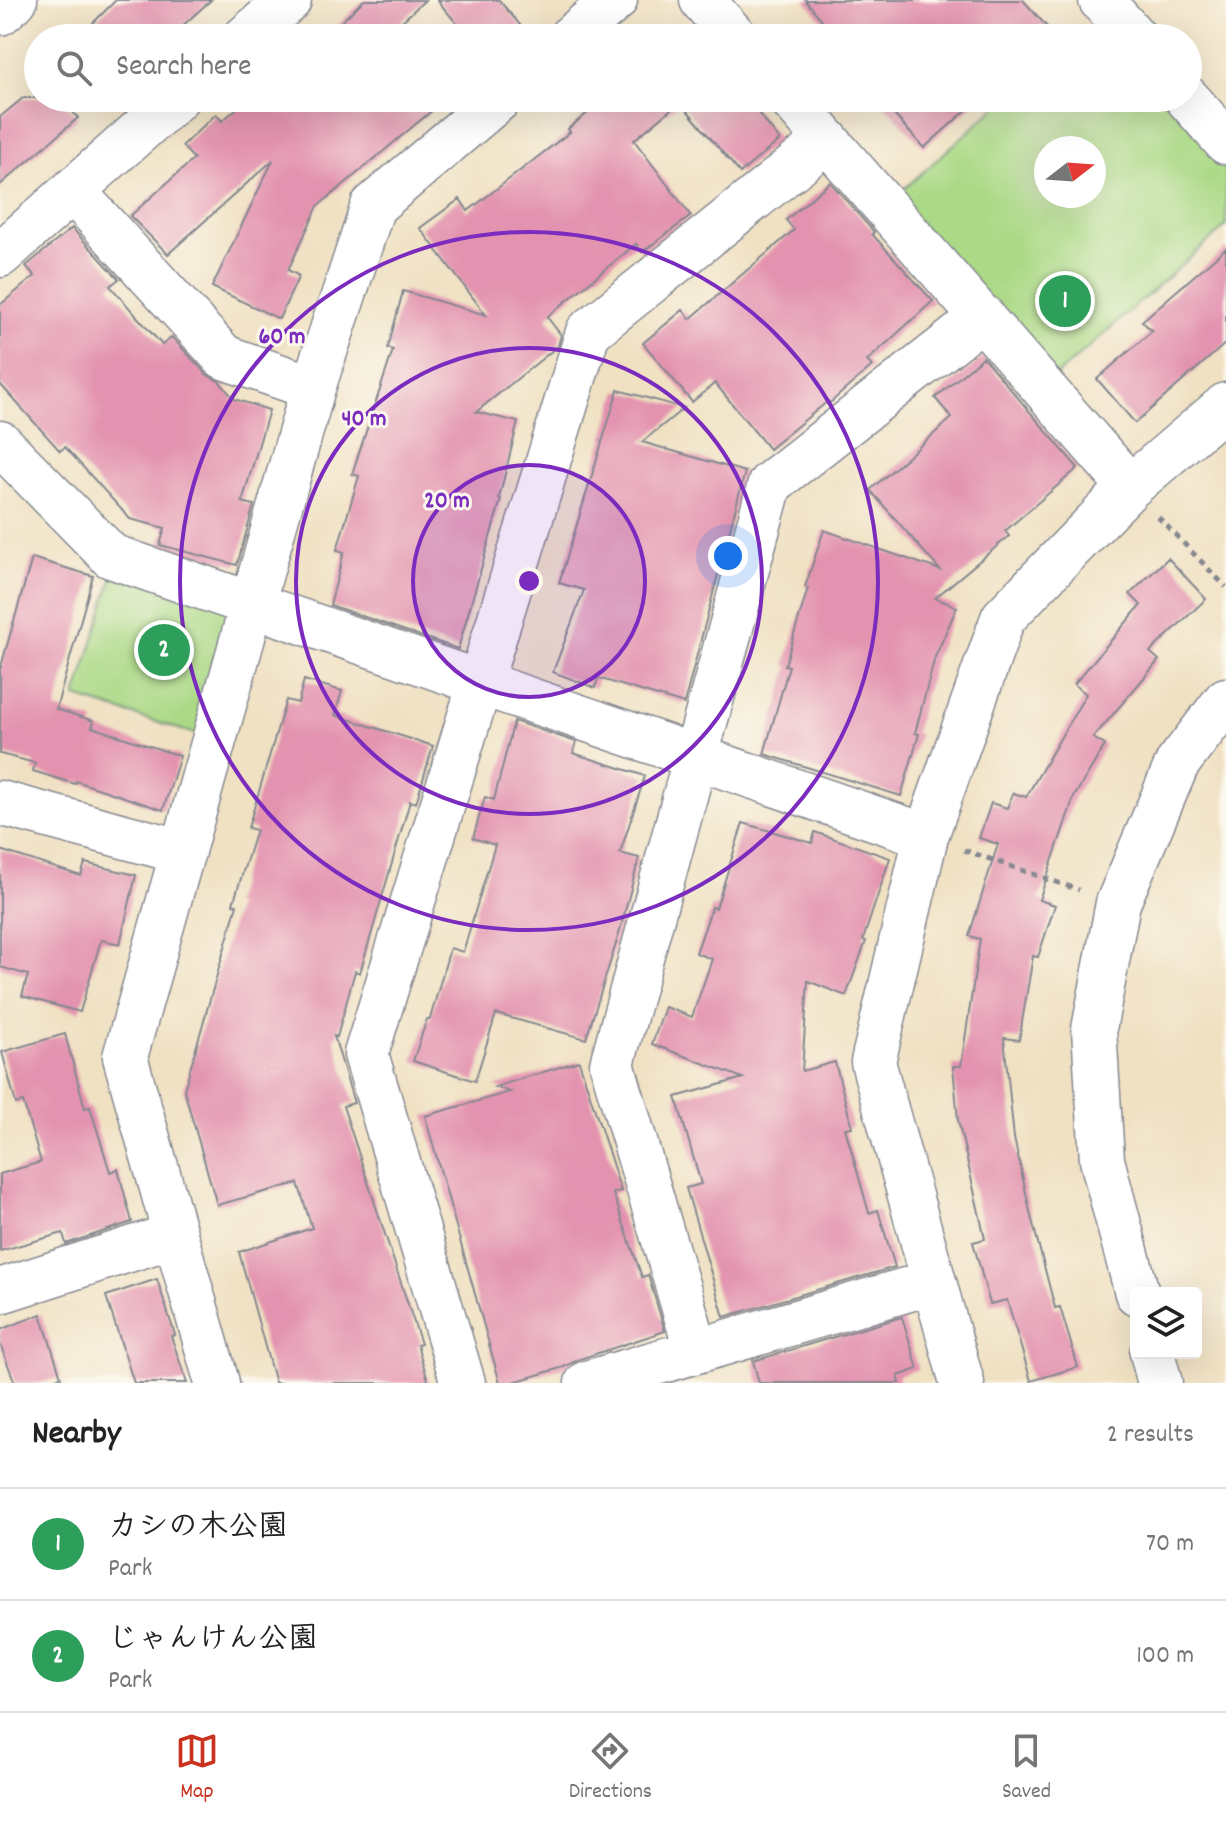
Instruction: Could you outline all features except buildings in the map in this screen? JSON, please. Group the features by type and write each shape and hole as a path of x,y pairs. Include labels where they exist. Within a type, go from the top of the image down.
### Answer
{"street":[{"path":"0,13 15,0"},
{"path":"261,24 289,0"},
{"path":"587,24 615,0"},
{"path":"702,0 723,24"},
{"path":"1101,0 1122,24"},
{"path":"0,255 161,112"},
{"path":"217,1383 125,1057 313,388 373,206 484,112"},
{"path":"802,112 1130,487"},
{"path":"1199,112 1226,142"},
{"path":"463,1383 366,1054 588,332 827,140"},
{"path":"73,191 224,357 313,388"},
{"path":"696,1349 612,1064 770,484 983,317"},
{"path":"962,1383 873,1062 926,836 1003,618 1130,487 1226,405"},
{"path":"0,443 111,556 926,836"},
{"path":"1135,1287 1102,1160 1094,1029 1118,903 1177,764 1226,700"},
{"path":"0,803 183,852"},
{"path":"0,1291 175,1235"},
{"path":"587,1383 933,1282"},
{"path":"1154,1359 1160,1383"}],"path":[{"path":"1130,487 1226,587"},
{"path":"926,836 1118,903"}],"green space":[{"path":"990,112 1178,112 1226,167 1226,226 1055,377 896,196"},
{"path":"114,573 252,604 214,740 76,697"}],"place":[{"name":"カシの木公園","path":"1065,301"},
{"name":"じゃんけん公園","path":"164,650"}]}
